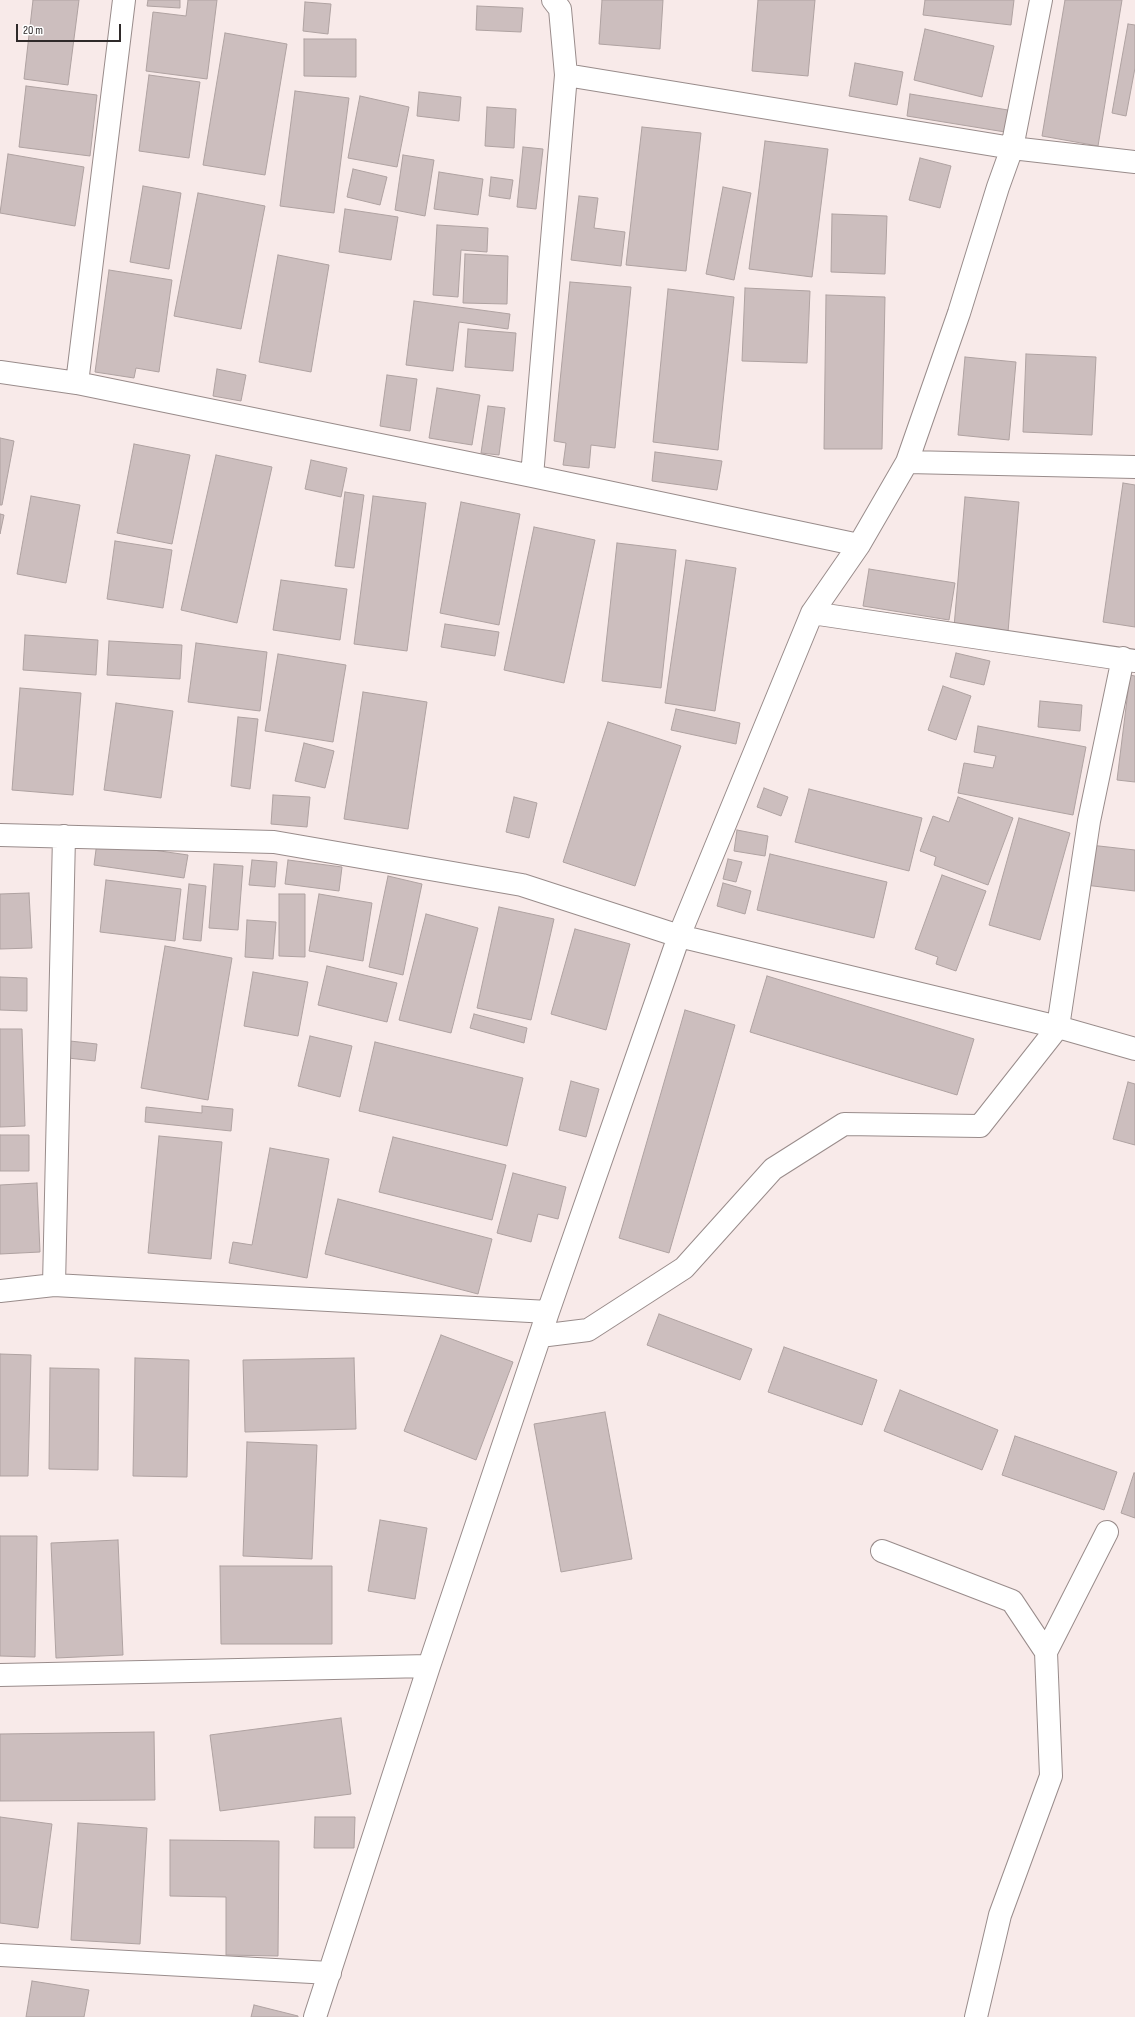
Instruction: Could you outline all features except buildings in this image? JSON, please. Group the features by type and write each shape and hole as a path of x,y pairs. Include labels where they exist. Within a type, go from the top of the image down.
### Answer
{"street":[{"path":"77,383 124,0"},
{"path":"532,476 566,75 560,9 554,0"},
{"path":"316,2017 429,1666 548,1312 679,936 812,613 859,545 907,462 959,313 998,187 1012,148 1041,0"},
{"path":"566,75 1012,148 1135,162"},
{"path":"0,372 77,383 532,476 859,545"},
{"path":"907,462 1135,467"},
{"path":"540,1336 588,1330 684,1268 773,1169 844,1124 980,1126 1058,1027 1089,821 1129,660 812,613"},
{"path":"0,835 274,842 522,885 679,936 1058,1027 1135,1049"},
{"path":"54,1285 64,836"},
{"path":"0,1291 54,1285 548,1312"},
{"path":"976,2017 1000,1915 1051,1776 1046,1652 1107,1532"},
{"path":"882,1551 1012,1600 1046,1652"},
{"path":"0,1675 429,1666"},
{"path":"0,1955 330,1973"}]}
